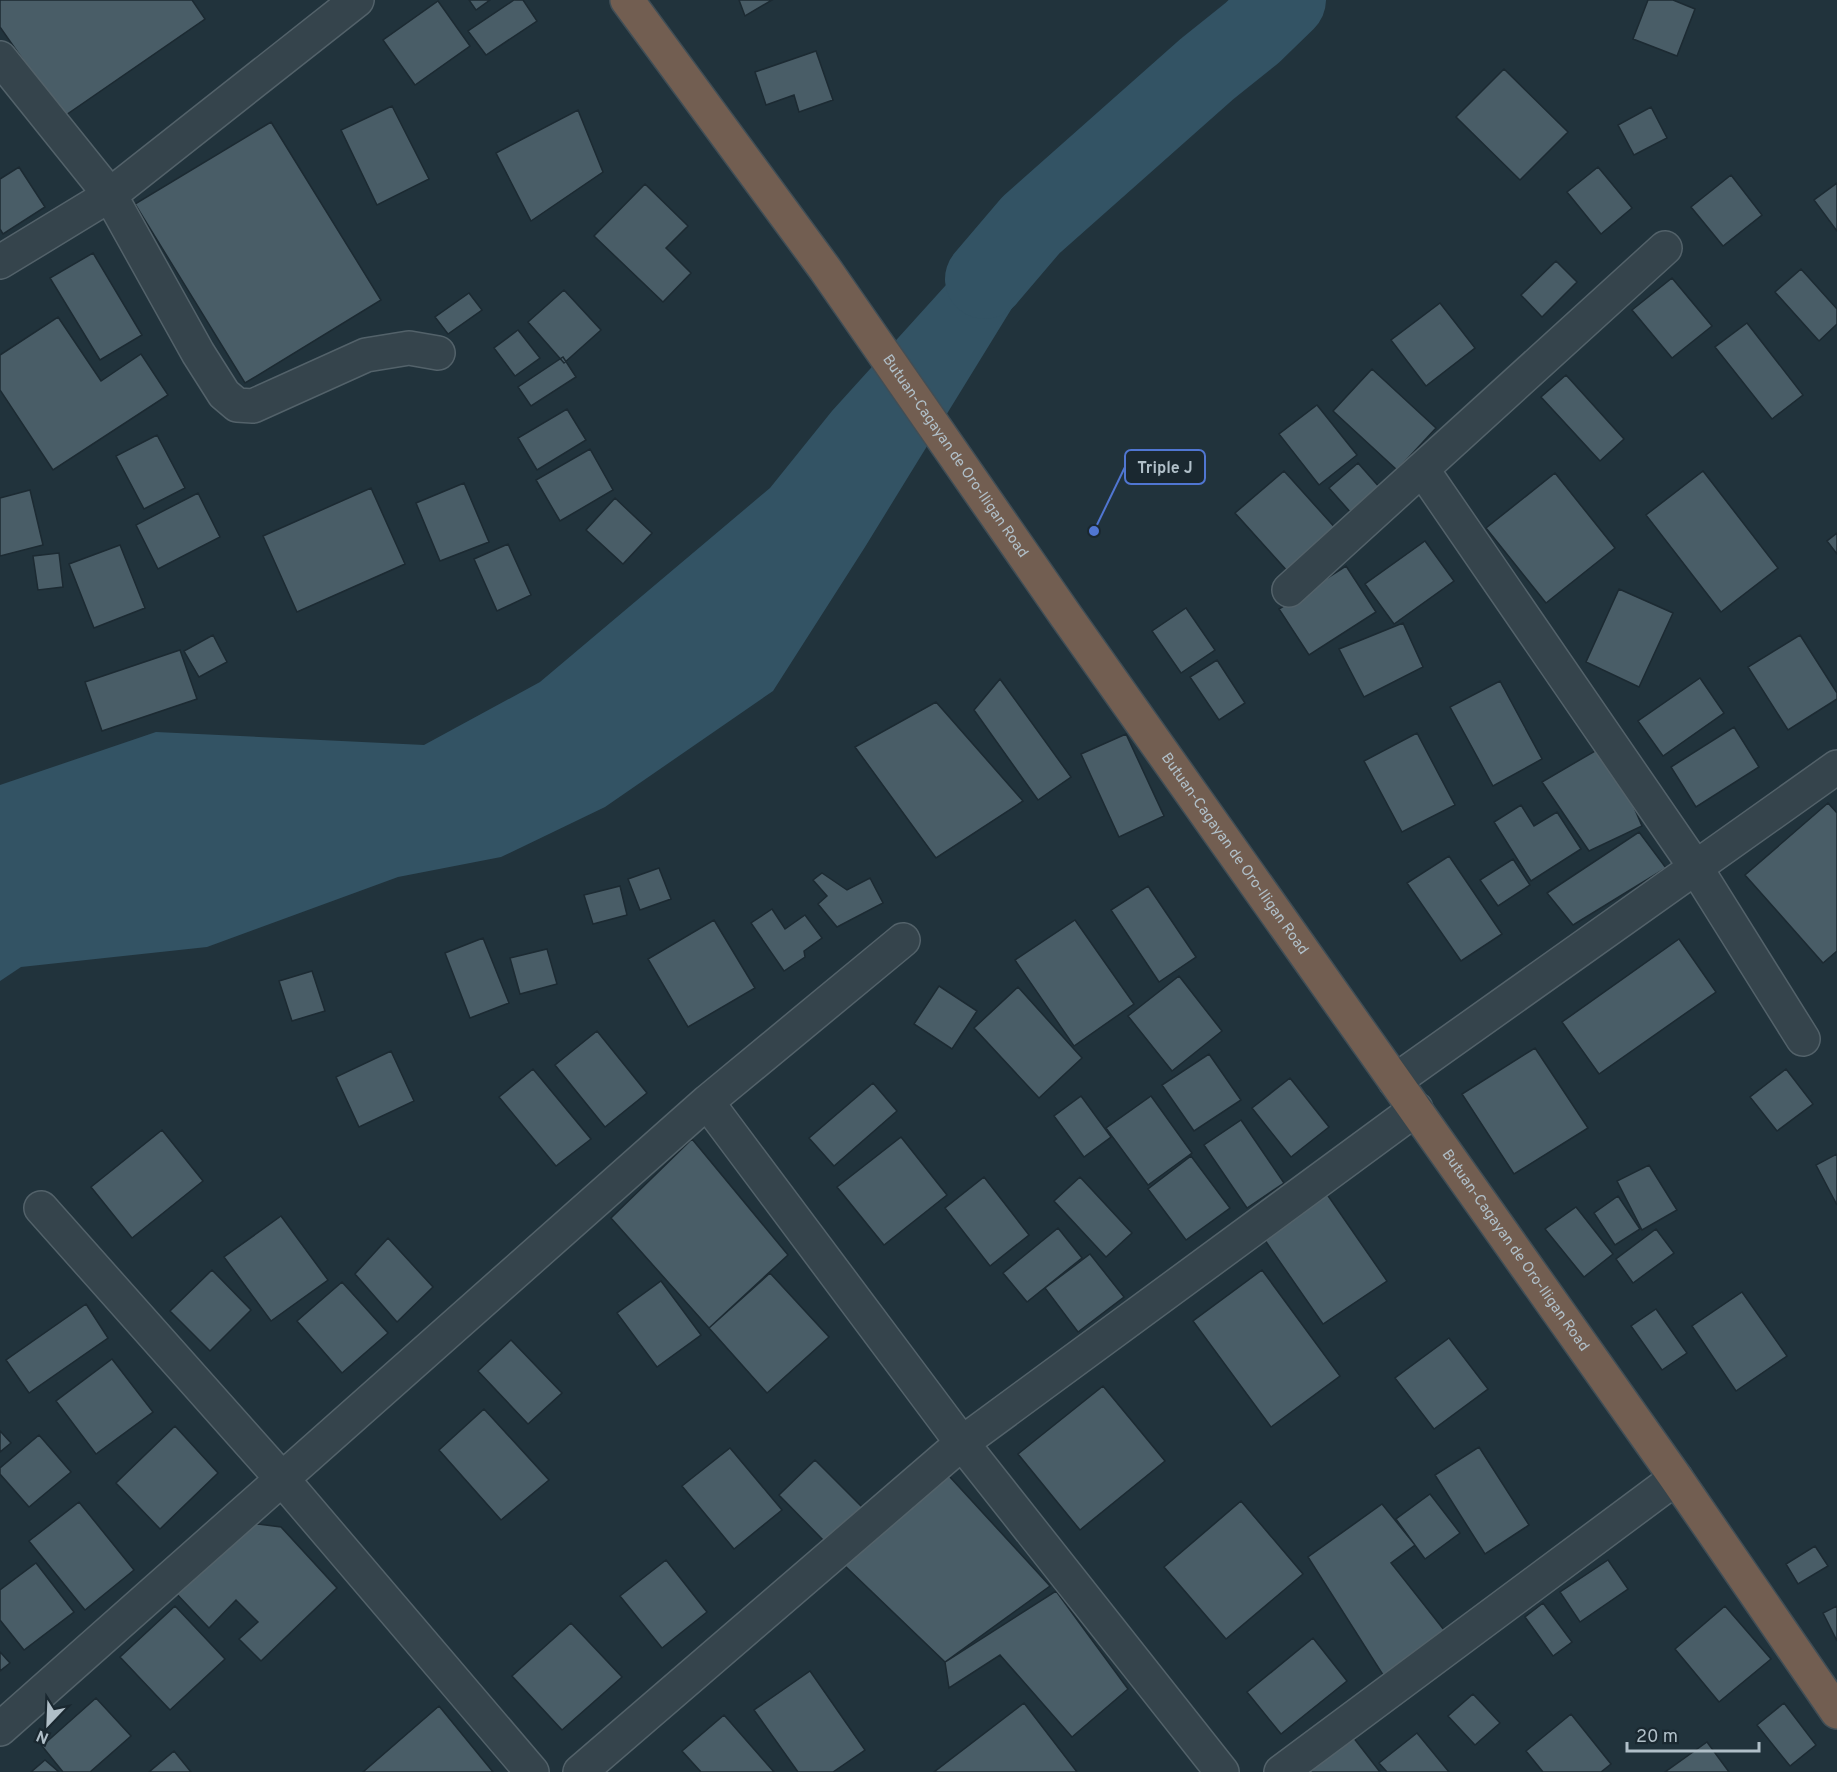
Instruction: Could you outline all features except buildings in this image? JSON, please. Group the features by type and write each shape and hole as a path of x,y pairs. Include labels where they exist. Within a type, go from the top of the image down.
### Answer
{"highway":[{"name":"Butuan-Cagayan de Oro-Iligan Road","path":"627,0 825,269 1066,616 1676,1478 1837,1712"}],"street":[{"path":"0,262 110,195 357,0"},
{"path":"0,58 110,195 198,353 224,394 237,405 253,406 366,355 409,348 438,353"},
{"path":"1289,590 1665,248"},
{"path":"1422,469 1696,868 1803,1039"},
{"path":"1395,1081 1837,767"},
{"path":"0,1729 707,1102 903,940"},
{"path":"707,1102 962,1443 1222,1772"},
{"path":"580,1772 962,1443 1416,1109"},
{"path":"41,1208 283,1480 532,1772"},
{"path":"1281,1772 1676,1478"}],"water":[{"path":"1089,127 1031,277 865,547 773,691 605,807 501,857 398,877 207,947 21,967 0,981 0,785 156,732 424,745 540,682 770,488 832,411"}],"waterway":[{"path":"985,279 1031,225 1207,69 1252,33 1286,0"}],"place":[{"name":"Triple J","path":"1094,531"}]}
